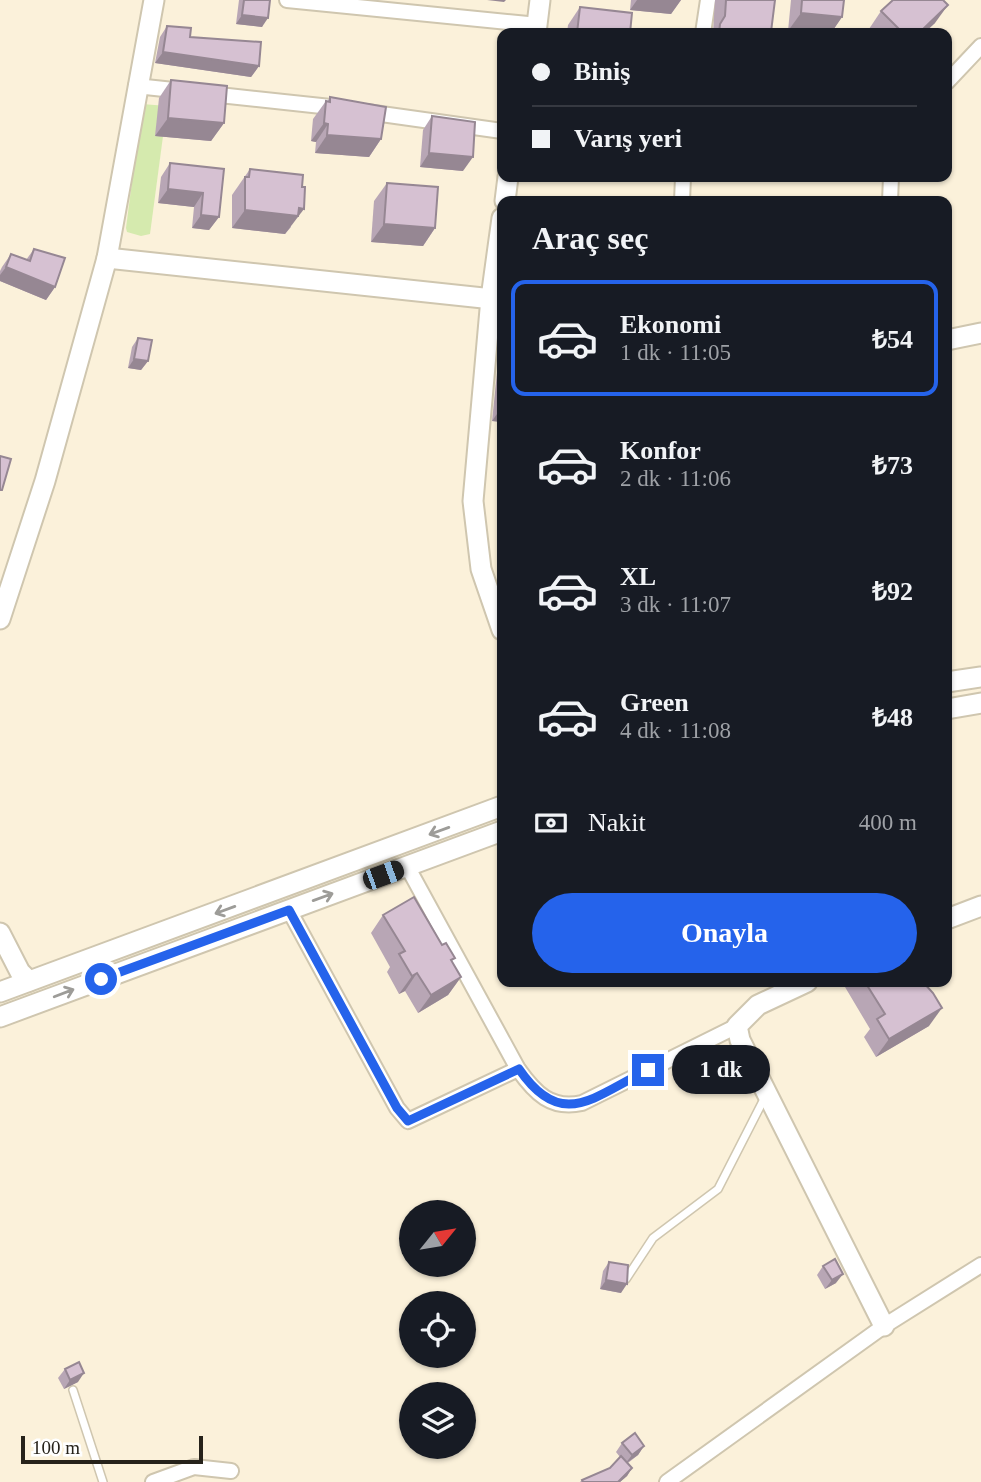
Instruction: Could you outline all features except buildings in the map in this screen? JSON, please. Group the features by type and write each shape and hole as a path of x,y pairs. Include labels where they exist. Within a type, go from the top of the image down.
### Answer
{"main road":[{"path":"0,619 45,481 107,258 136,86 154,0"},
{"path":"537,28 540,0"},
{"path":"107,258 497,299 473,501 481,569 497,615"},
{"path":"952,339 981,333"},
{"path":"952,681 981,677"},
{"path":"952,708 981,703"},
{"path":"0,992 497,808"},
{"path":"0,1017 497,833"},
{"path":"952,917 981,906"},
{"path":"0,933 20,972 29,981"},
{"path":"796,987 758,1005 737,1026 767,1093 884,1326"}],"street":[{"path":"287,0 528,28"},
{"path":"704,28 708,0"},
{"path":"952,77 981,46"},
{"path":"136,86 338,108 497,130"},
{"path":"407,866 519,1069 531,1088 544,1098 569,1106 582,1103 737,1026"},
{"path":"289,910 397,1108 408,1121 519,1069"},
{"path":"668,1482 884,1326 981,1265"},
{"path":"153,1482 194,1467 231,1471"}],"lane":[{"path":"626,1279 653,1238 718,1189 767,1093"},
{"path":"73,1390 103,1482"}],"green space":[{"path":"142,104 167,106 150,234 141,236 127,232 126,228"}],"route":[{"path":"101,979 289,910 397,1108 408,1121 519,1069 531,1088 544,1098 554,1104 569,1106 582,1103 648,1070"}]}
